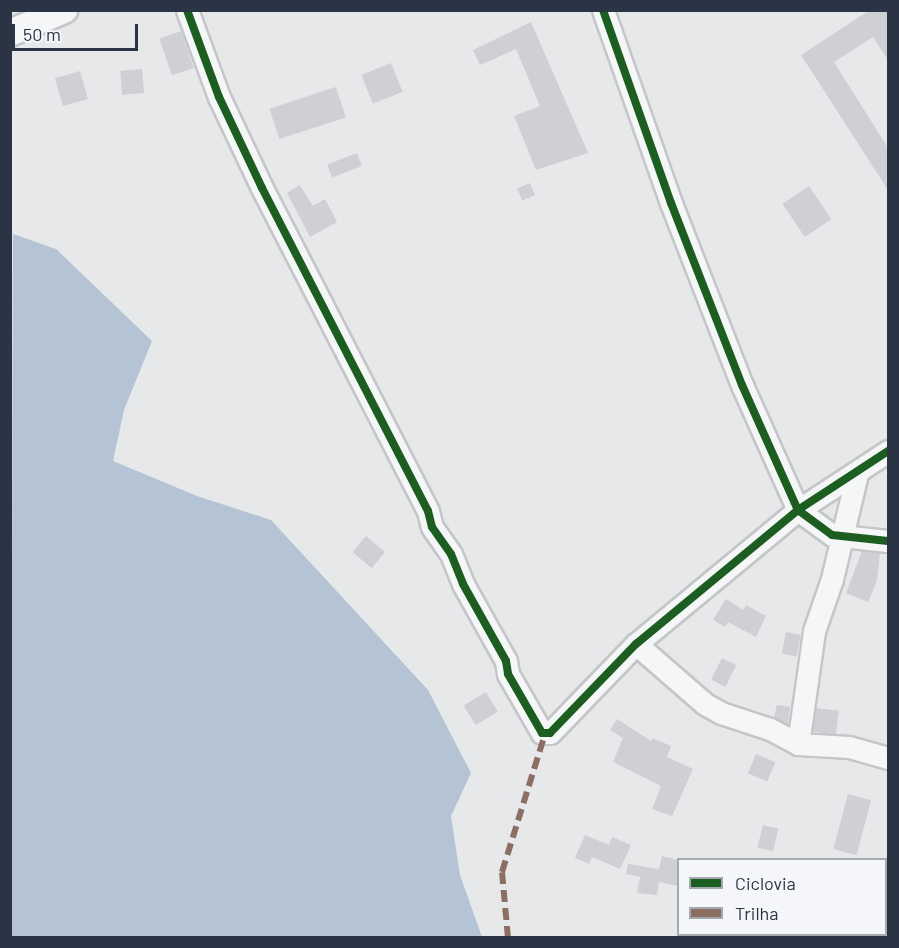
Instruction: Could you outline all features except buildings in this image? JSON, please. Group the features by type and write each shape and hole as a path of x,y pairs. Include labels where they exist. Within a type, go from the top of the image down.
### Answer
{"street":[{"path":"10,33 64,10"},
{"path":"187,10 219,97 262,188 538,729 550,733 636,644 798,510 857,474 888,451"},
{"path":"603,10 675,214 747,396 798,510 840,537 888,541"},
{"path":"798,744 814,631 832,579 840,537 857,474"},
{"path":"636,644 705,704 798,744 849,747 888,758"}],"water":[{"path":"13,234 56,249 152,341 124,410 113,461 197,496 271,520 428,690 471,773 451,816 460,875 482,937 11,937"}],"marked path":[{"path":"508,938 502,872 545,734"}],"cycle path":[{"path":"187,10 219,97 262,188 428,511 432,527 451,554 463,584 506,661 508,674 542,733 550,733 636,644 798,510 888,451"},
{"path":"603,10 671,203 742,385 798,510 832,535 888,541"}]}
